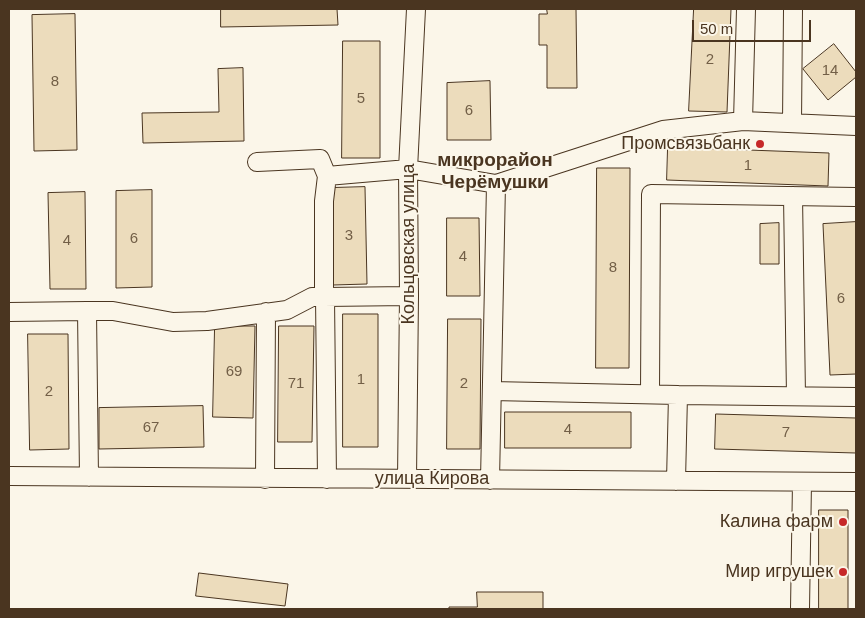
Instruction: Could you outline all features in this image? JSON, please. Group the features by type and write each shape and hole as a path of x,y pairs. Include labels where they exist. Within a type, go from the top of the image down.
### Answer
{"street":[{"name":"Кольцовская улица","path":"407,479 410,296 408,169 416,9"},
{"path":"743,120 746,9"},
{"path":"792,124 793,9"},
{"path":"327,176 408,169 496,184 663,130 743,120 856,126"},
{"path":"257,162 320,160 327,176 324,201 327,478"},
{"path":"490,480 496,184"},
{"path":"650,394 651,194 856,197"},
{"path":"793,196 796,396"},
{"path":"9,312 113,311 173,322 207,321 287,310 312,297 410,296"},
{"path":"87,312 89,477"},
{"path":"265,479 266,312"},
{"path":"492,391 856,397"},
{"path":"676,481 678,395"},
{"name":"улица Кирова","path":"9,476 856,482"},
{"path":"800,609 802,482"}],"building":[{"path":"221,9 337,9 338,25 221,27"},
{"path":"547,9 576,9 577,88 547,88 547,45 539,45 539,14 547,14"},
{"path":"694,9 731,9 727,112 689,111"},
{"path":"75,14 77,150 34,151 32,15"},
{"path":"343,41 380,41 380,158 342,158"},
{"path":"834,44 856,72 856,77 828,100 803,69"},
{"path":"243,68 244,141 143,143 142,113 219,112 218,69"},
{"path":"490,81 491,140 447,140 447,83"},
{"path":"668,147 829,153 828,186 667,180"},
{"path":"597,168 630,168 629,368 596,368"},
{"path":"365,187 367,284 333,285 331,188"},
{"path":"152,190 152,287 116,288 116,191"},
{"path":"85,192 86,289 50,289 48,193"},
{"path":"447,218 479,218 480,296 447,296"},
{"path":"856,222 856,374 830,375 823,224"},
{"path":"779,223 779,264 760,264 760,224"},
{"path":"343,314 378,314 378,447 343,447"},
{"path":"448,319 481,319 480,449 447,449"},
{"path":"215,326 255,326 253,418 213,417"},
{"path":"279,326 314,326 312,442 278,442"},
{"path":"28,334 68,334 69,449 30,450"},
{"path":"203,406 204,447 99,449 99,408"},
{"path":"505,412 631,412 631,448 505,448"},
{"path":"716,414 856,418 856,453 715,449"},
{"path":"819,510 848,510 848,609 819,609"},
{"path":"199,573 288,584 285,606 196,596"},
{"path":"477,592 543,592 543,609 449,609 449,607 477,607"}],"place":[{"name":"Промсвязьбанк","path":"760,144"},
{"name":"Калина фарм","path":"843,522"},
{"name":"Мир игрушек","path":"843,572"}],"district":[{"name":"микрорайон Черёмушки","path":"495,172"}]}
